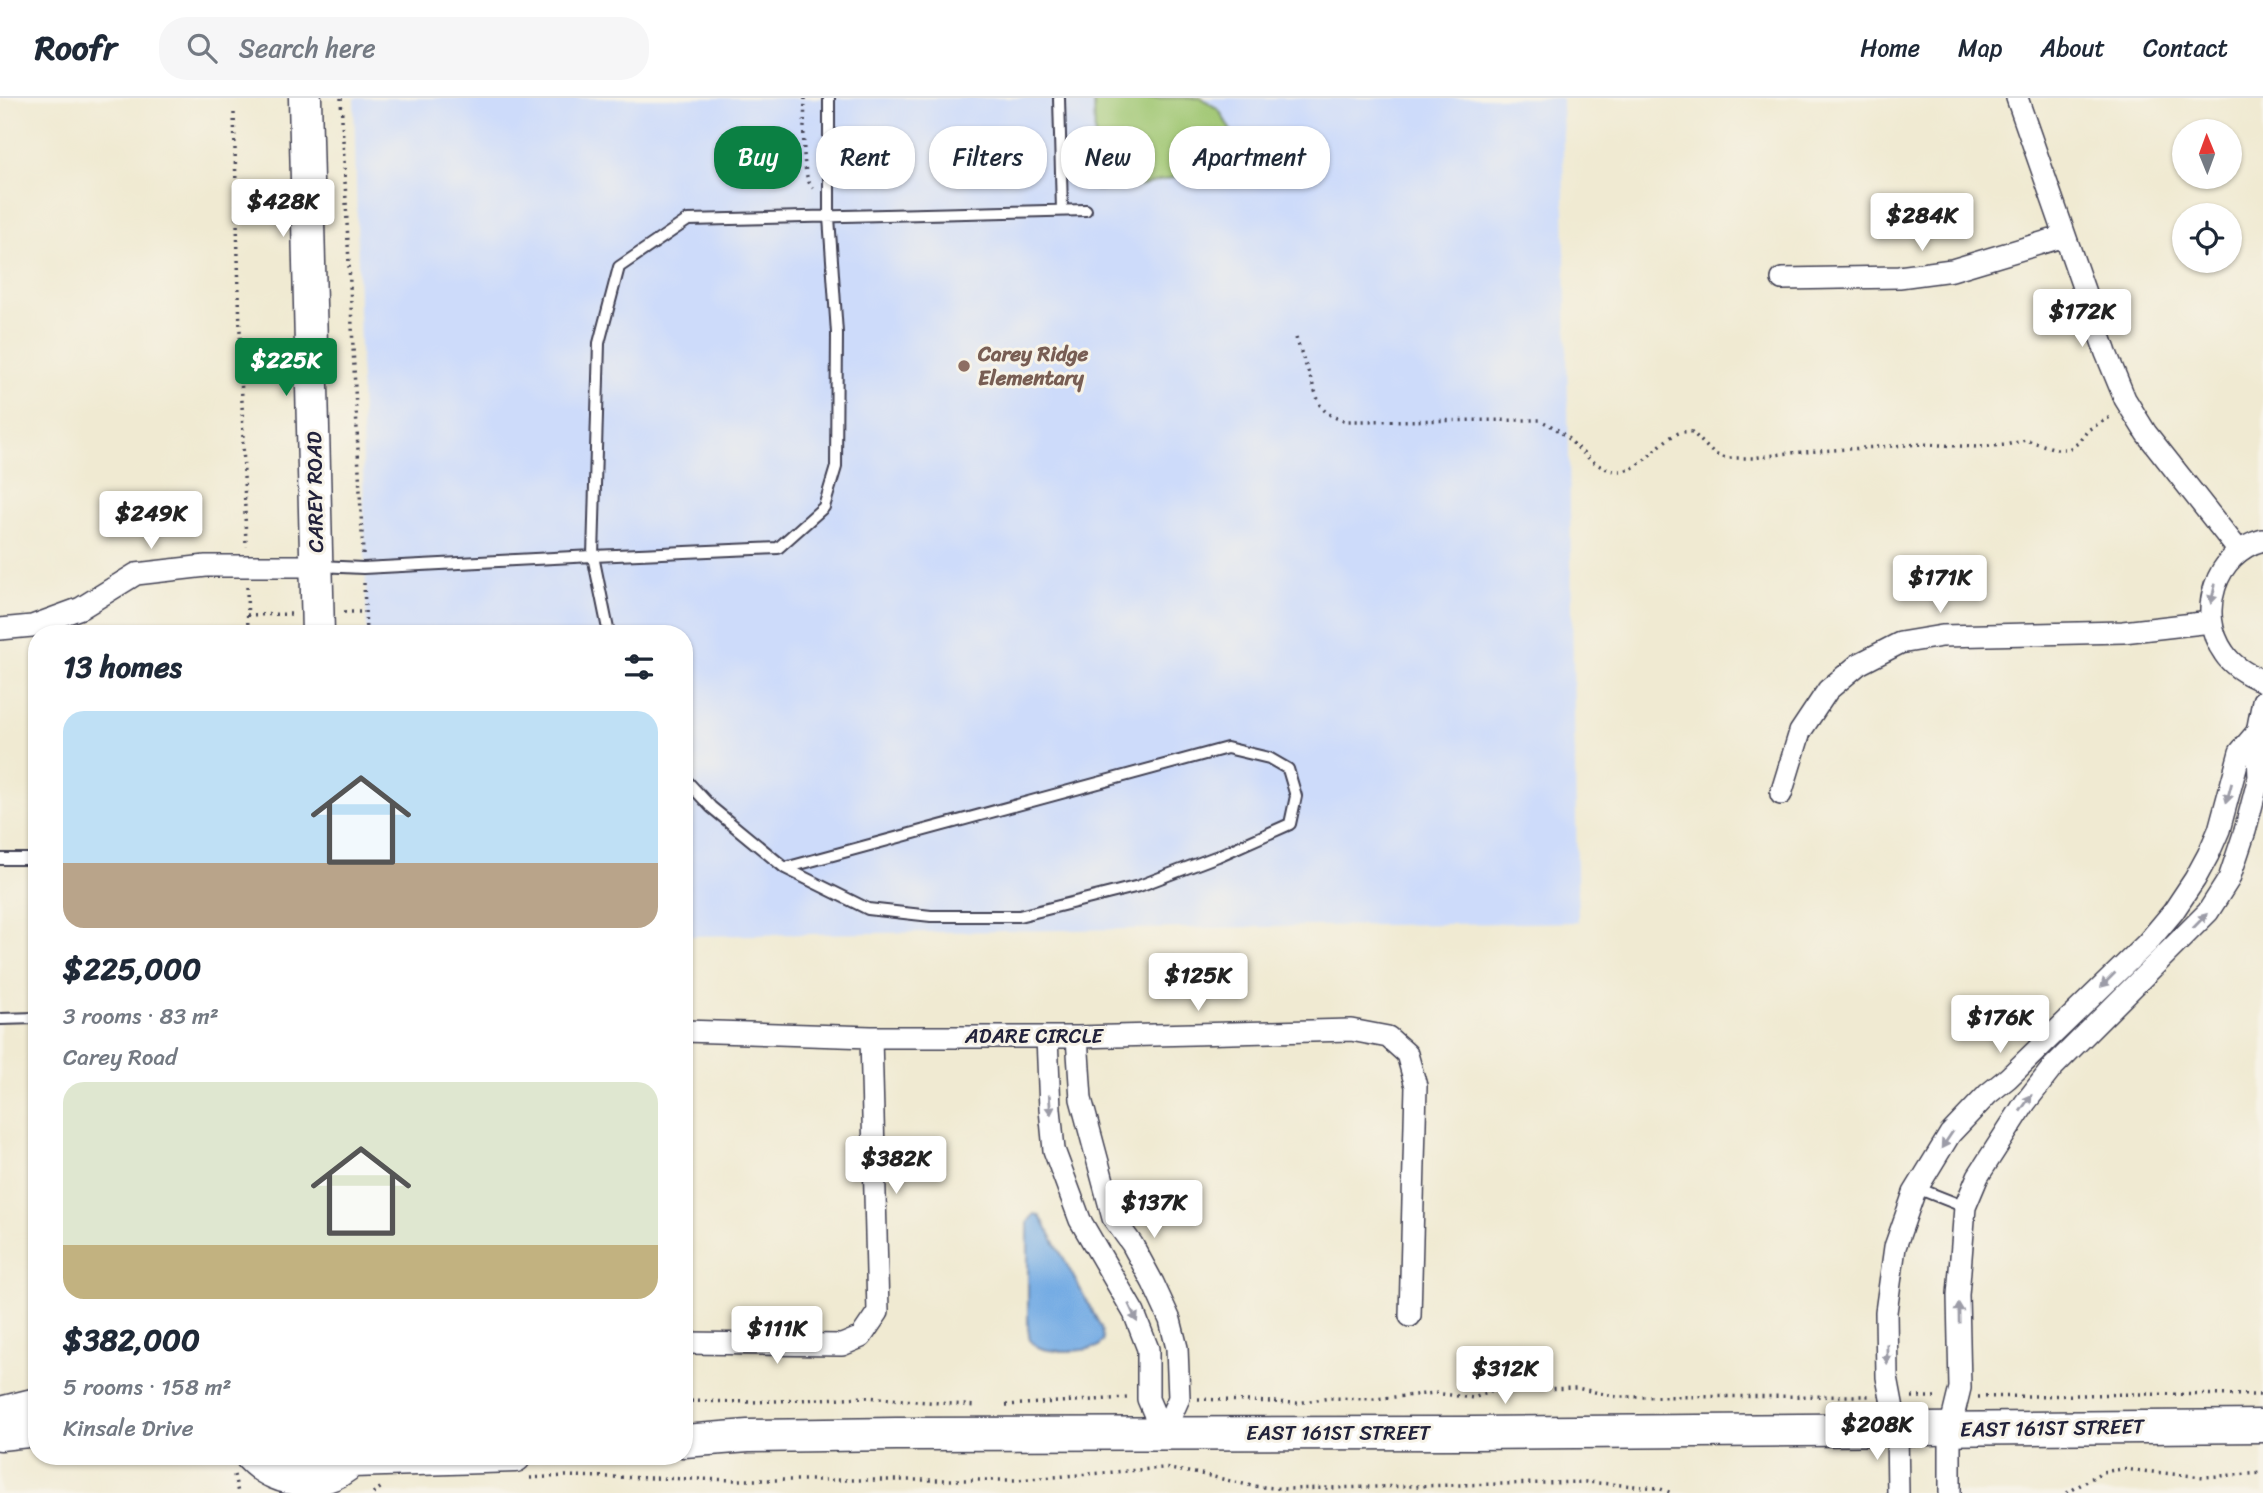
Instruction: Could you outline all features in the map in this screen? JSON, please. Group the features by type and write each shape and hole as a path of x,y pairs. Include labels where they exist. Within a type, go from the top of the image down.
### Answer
{"street":[{"name":"CAREY ROAD","path":"306,98 318,625"},
{"path":"2017,98 2110,364 2125,399 2146,433 2239,551"},
{"path":"1782,279 1899,277 1952,270 2065,236"},
{"path":"2263,540 2239,551 2225,565 2215,583 2210,602 2211,622 2224,654 2236,666 2263,681"},
{"path":"35,625 81,608 136,574 206,566 317,566"},
{"path":"1781,794 1800,732 1828,690 1859,664 1900,643 1942,636 2123,632 2211,622"},
{"path":"0,629 28,626"},
{"path":"1950,1493 1950,1429 1960,1388 1958,1295 1965,1207 1978,1176 2025,1102 2053,1067 2208,912 2229,878 2259,777 2257,732 2263,701"},
{"path":"1898,1493 1898,1430 1887,1377 1886,1312 1895,1247 1917,1188 1950,1134 2147,943 2188,890 2220,830 2240,752 2257,732"},
{"name":"ADARE CIRCLE","path":"693,1031 871,1037 1077,1037 1352,1030 1388,1037 1407,1054 1416,1086 1410,1316"},
{"path":"693,1343 842,1345 861,1337 878,1312 871,1037"},
{"path":"1047,1037 1054,1150 1064,1181 1080,1220 1134,1314 1162,1348 1179,1398 1163,1434"},
{"path":"1077,1037 1081,1099 1113,1218 1132,1244 1170,1320 1148,1399 1163,1434"},
{"path":"0,1413 28,1406"},
{"name":"EAST 161ST STREET","path":"693,1433 748,1436 2263,1426"},
{"path":"0,1434 28,1431"},
{"name":"EAST 161ST STREET","path":"693,1440 748,1436"},
{"path":"258,1471 298,1480 319,1478 342,1470 521,1467"}],"lane":[{"path":"317,566 363,568 778,548 824,507 836,467 837,333 829,217 830,98"},
{"path":"1059,98 1062,211"},
{"path":"607,625 593,556 599,343 619,267 688,220 1086,210"},
{"path":"693,788 711,807 785,868 868,909 930,916 1019,916 1139,886 1218,856 1290,824 1296,796 1288,769 1269,758 1227,748 785,868"},
{"path":"2208,855 2233,866"},
{"path":"0,859 28,859"},
{"path":"2147,943 2166,955"},
{"path":"0,1019 28,1018"},
{"path":"2031,1054 2053,1067"},
{"path":"1917,1188 1965,1207"}],"path":[{"path":"341,98 366,625"},
{"path":"805,98 805,166 808,183 820,194"},
{"path":"234,113 248,625"},
{"path":"1296,338 1320,405 1335,418 1347,421 1540,421 1558,430 1592,461 1618,471 1632,469 1671,438 1688,431 1714,454 1726,458 1922,444 2006,446 2026,440 2056,449 2069,449 2078,443 2088,430 2110,417"},
{"path":"1179,1398 1297,1403 1330,1398 1374,1399 1435,1393 1473,1398 1496,1390 1577,1388 1616,1397 2263,1395"},
{"path":"693,1401 753,1402 866,1397 985,1406"},
{"path":"998,1406 1120,1398 1148,1399"},
{"path":"521,1467 566,1476 738,1480 1017,1480 1163,1468 1252,1486 1286,1489 1586,1482 1658,1488 1672,1493"},
{"path":"2067,1493 2102,1472 2122,1469 2204,1478 2263,1473"}],"shaded area":[{"name":"Carey Ridge Elementary","path":"354,98 1562,98 1578,922 693,936 693,625 367,625"}],"green space":[{"path":"1094,98 1202,98 1219,110 1228,126 1169,126 1169,179 1155,182 1155,126 1095,126"}],"water":[{"path":"1034,1214 1039,1215 1043,1221 1101,1327 1103,1340 1098,1347 1072,1351 1051,1350 1035,1345 1030,1340 1028,1222"}],"place":[{"name":"Carey Ridge Elementary","path":"964,366"}]}
